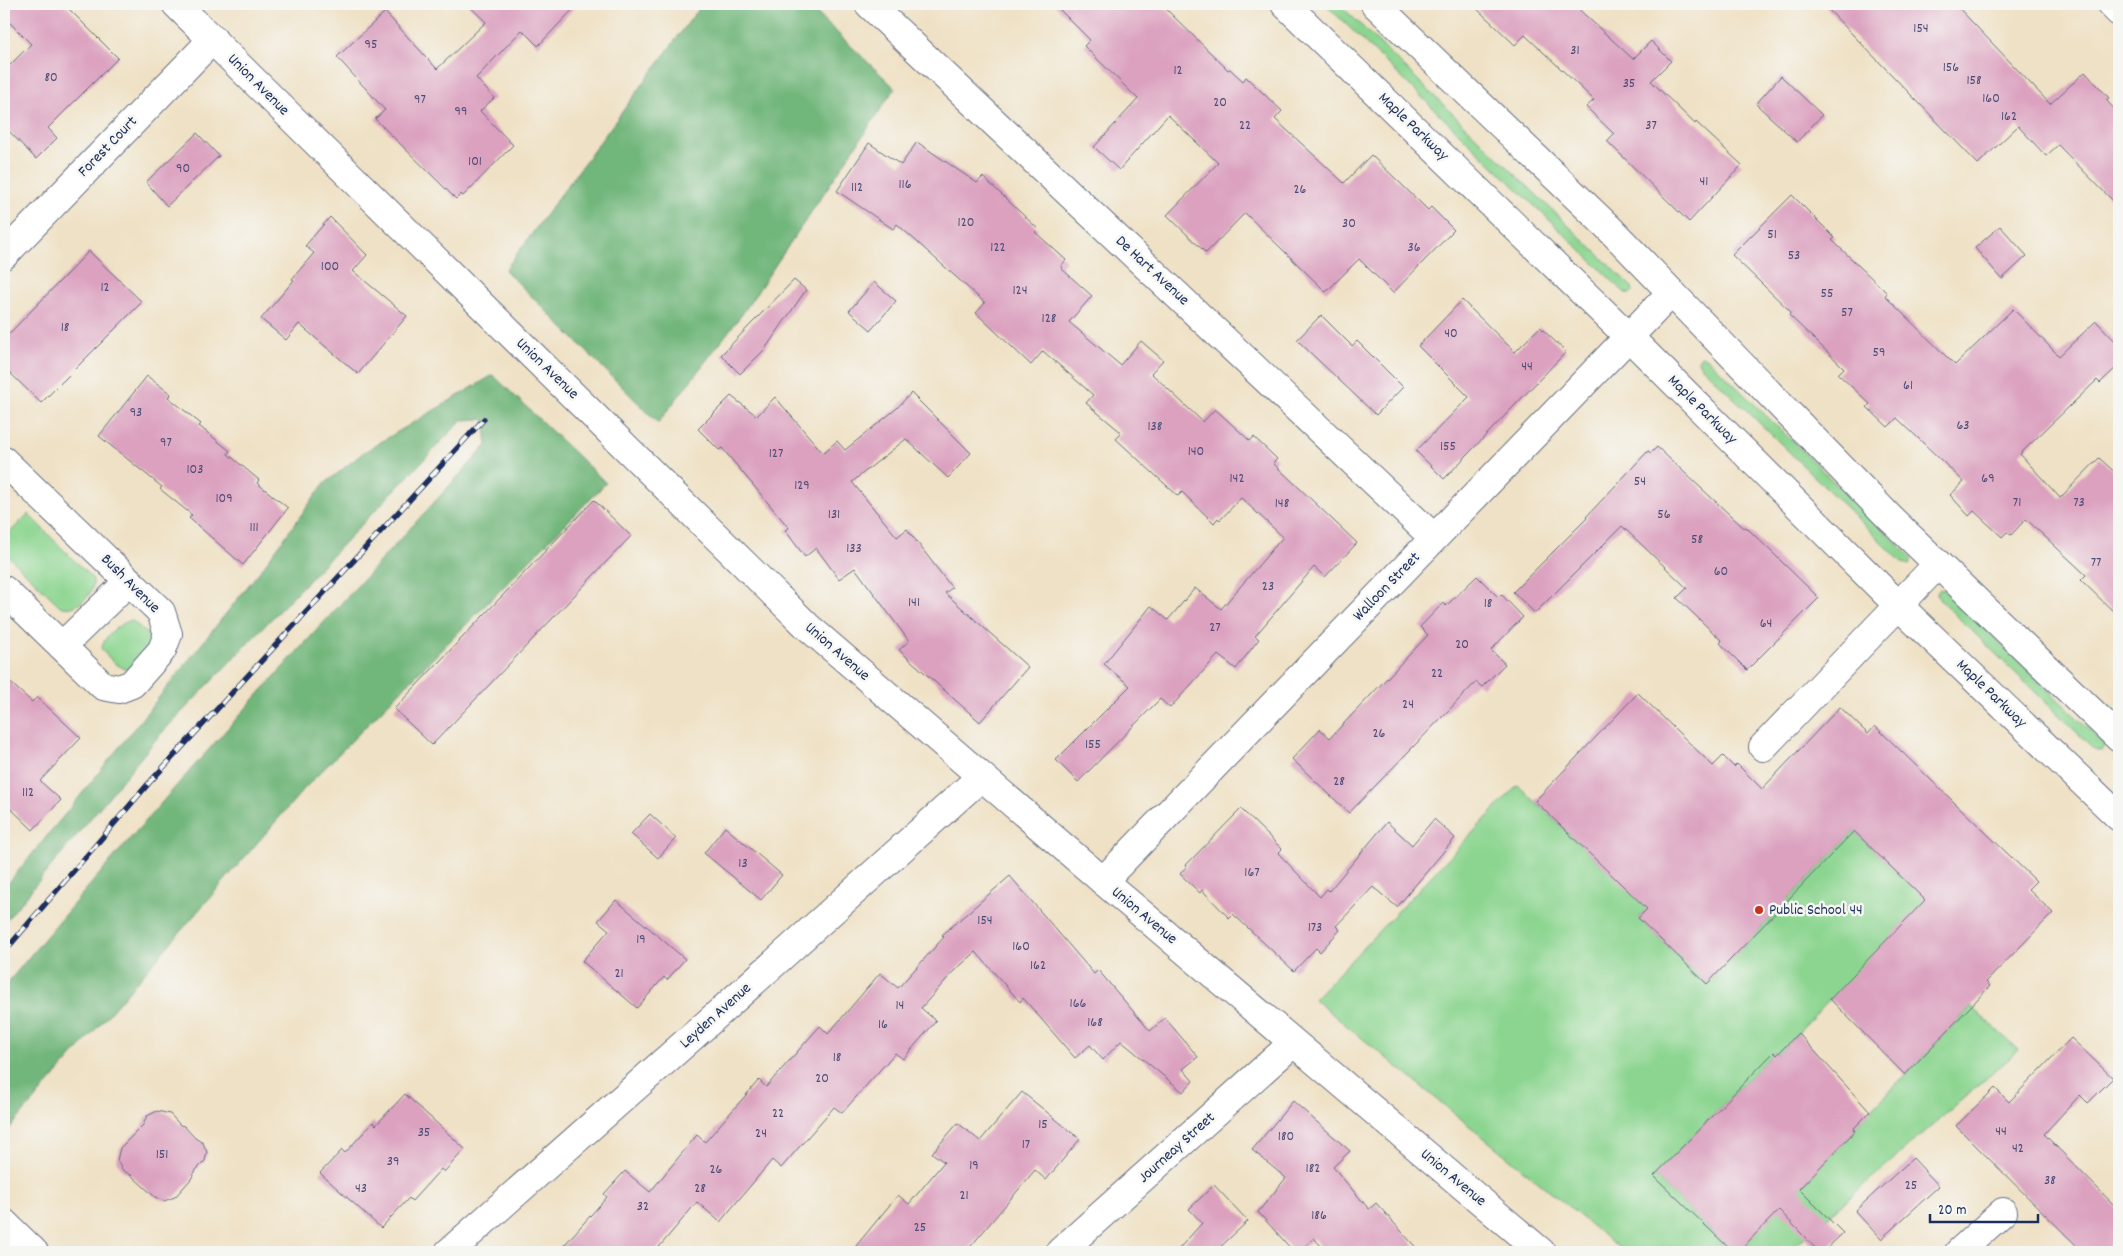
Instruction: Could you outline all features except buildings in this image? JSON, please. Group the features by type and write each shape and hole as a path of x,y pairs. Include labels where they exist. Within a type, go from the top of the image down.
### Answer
{"street":[{"name":"Union Avenue","path":"176,4 807,626 981,777 1541,1252"},
{"name":"De Hart Avenue","path":"869,4 1434,538"},
{"name":"Maple Parkway","path":"1285,4 1629,337 1898,605 2116,809"},
{"path":"1375,4 1608,227 1889,517 2119,738"},
{"path":"2111,4 2119,12"},
{"name":"Forest Court","path":"4,255 212,39"},
{"name":"Walloon Street","path":"1103,881 1671,293"},
{"name":"Bush Avenue","path":"4,590 103,686 119,689 132,684 142,675 162,650 168,634 161,612 129,581 8,474"},
{"path":"1763,747 1938,564"},
{"path":"62,646 129,581"},
{"name":"Leyden Avenue","path":"449,1252 710,1021 981,777"},
{"name":"Journeay Street","path":"1060,1252 1293,1043"},
{"path":"1959,1252 2004,1212"},
{"path":"8,1226 34,1252"}],"green space":[{"path":"702,4 807,4 895,88 743,313 658,423 505,270"},
{"path":"1325,4 1339,4 1632,287 1633,291 1630,294 1625,293"},
{"path":"1701,356 1707,358 1909,555 1912,560 1909,565 1903,563 1700,365 1698,361"},
{"path":"493,375 606,483 304,789 4,1135 4,987 181,780 487,445 484,419 462,420 158,737 4,923 4,888 264,566 323,485 364,452"},
{"path":"28,514 93,579 93,585 88,596 78,604 72,607 60,606 4,552 4,538"},
{"path":"1940,589 1946,591 2101,741 2104,747 2101,751 2094,749 1940,600 1937,593"},
{"path":"131,620 150,636 149,647 127,670 114,663 101,649 112,631"},
{"path":"1702,777 1736,816 1638,918 1707,984 1854,831 1926,900 1777,1055 1774,1052 1654,1176 1733,1252 1624,1252 1314,999 1518,785 1610,873"},
{"path":"1971,1007 2019,1050 1787,1252 1738,1252 1855,1131 1853,1129"}],"railway":[{"path":"4,952 149,783 484,419"}],"place":[{"name":"Public School 44","path":"1759,910"}]}
